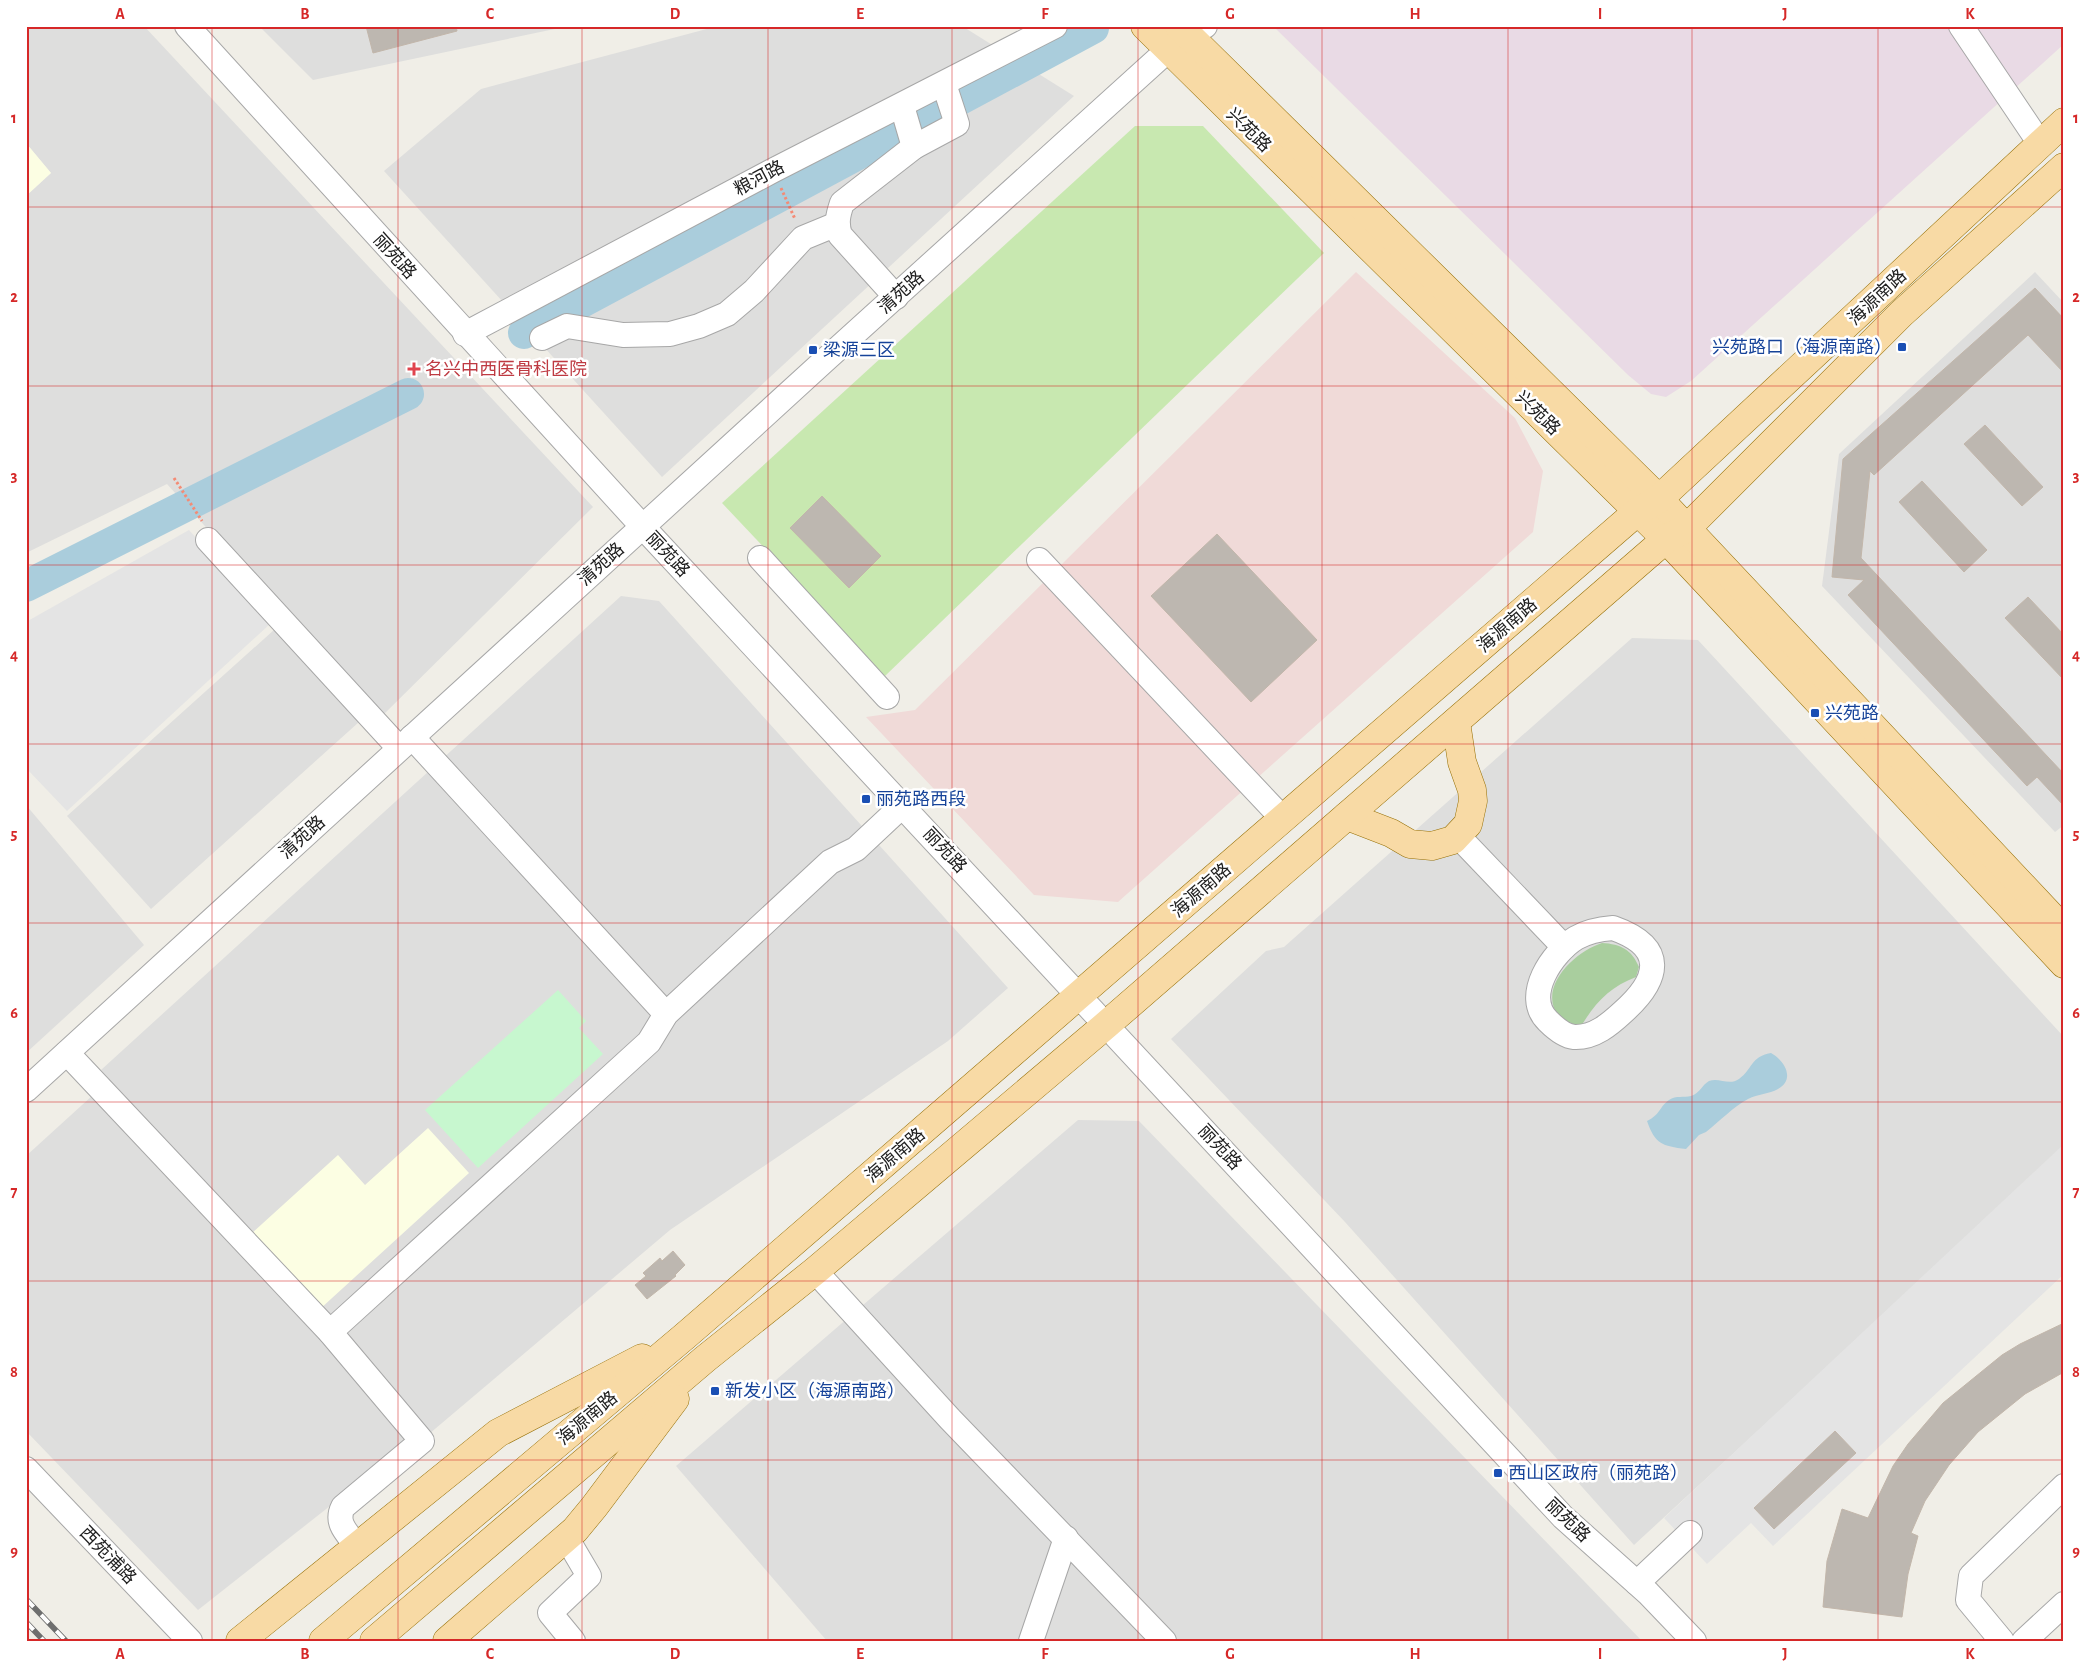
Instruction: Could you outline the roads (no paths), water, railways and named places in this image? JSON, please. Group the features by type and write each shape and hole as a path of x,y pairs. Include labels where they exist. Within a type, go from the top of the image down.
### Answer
{"main road":[{"name":"兴苑路","path":"1145,26 1185,35 2064,930"},
{"name":"海源南路","path":"323,1641 685,1336 1648,505 2064,122"},
{"name":"海源南路","path":"374,1641 705,1359 815,1271 1106,1025 1676,534 1901,314 2064,166"},
{"name":"兴苑路","path":"1676,534 2064,964"},
{"path":"1348,816 1391,833 1410,844 1420,846 1443,844 1458,835 1468,824 1473,802 1472,790 1462,762 1456,722"},
{"path":"240,1641 498,1433 685,1336"},
{"path":"447,1641 566,1537 594,1507 705,1359"}],"street":[{"name":"丽苑路","path":"187,26 465,334 642,526 1080,995 1563,1517 1637,1583 1694,1641"},
{"name":"粮河路","path":"465,334 772,171 1055,26"},
{"path":"1961,26 2041,145"},
{"name":"清苑路","path":"26,1090 642,526 1185,35"},
{"path":"896,297 840,235 837,224 842,203 914,147 957,124 944,84"},
{"path":"902,106 914,147"},
{"path":"542,338 567,326 623,335 670,334 699,326 727,314 754,291 803,238 837,224"},
{"path":"205,530 666,1014"},
{"path":"760,558 887,697"},
{"path":"1039,560 1283,819"},
{"path":"330,1332 649,1042 666,1014 830,862 856,849 902,805"},
{"path":"1458,835 1564,947"},
{"path":"1613,928 1627,933 1644,946 1653,966 1652,976 1641,996 1596,1033 1574,1037 1564,1034 1546,1020 1538,998 1541,982 1552,962 1564,947 1577,937 1595,930 1613,928"},
{"path":"66,1053 330,1332 422,1441 343,1507 339,1514 340,1521 357,1546"},
{"path":"815,1271 950,1419 1164,1641"},
{"name":"西苑浦路","path":"26,1469 190,1641"},
{"path":"2002,1641 1968,1600 1971,1576 2064,1486"},
{"path":"1637,1583 1690,1534"},
{"path":"566,1537 589,1576 550,1613 573,1641"},
{"path":"1031,1641 1066,1538"},
{"path":"2024,1641 2064,1604"}],"water":[{"path":"1771,1053 1784,1065 1787,1075 1783,1085 1778,1089 1742,1102 1706,1132 1699,1135 1686,1149 1665,1145 1653,1135 1647,1121 1655,1116 1669,1100 1694,1095 1709,1081 1735,1081 1744,1075 1755,1060"}],"waterway":[{"path":"524,333 1093,28"},
{"path":"26,586 408,394"}],"railway":[{"path":"26,1599 66,1641"},
{"path":"26,1622 44,1641"}],"place":[{"name":"兴苑路口（海源南路）","path":"1902,347"},
{"name":"梁源三区","path":"813,350"},
{"name":"名兴中西医骨科医院","path":"414,369"},
{"name":"兴苑路","path":"1815,713"},
{"name":"丽苑路西段","path":"866,799"},
{"name":"新发小区（海源南路）","path":"715,1391"},
{"name":"西山区政府（丽苑路）","path":"1498,1473"}]}
